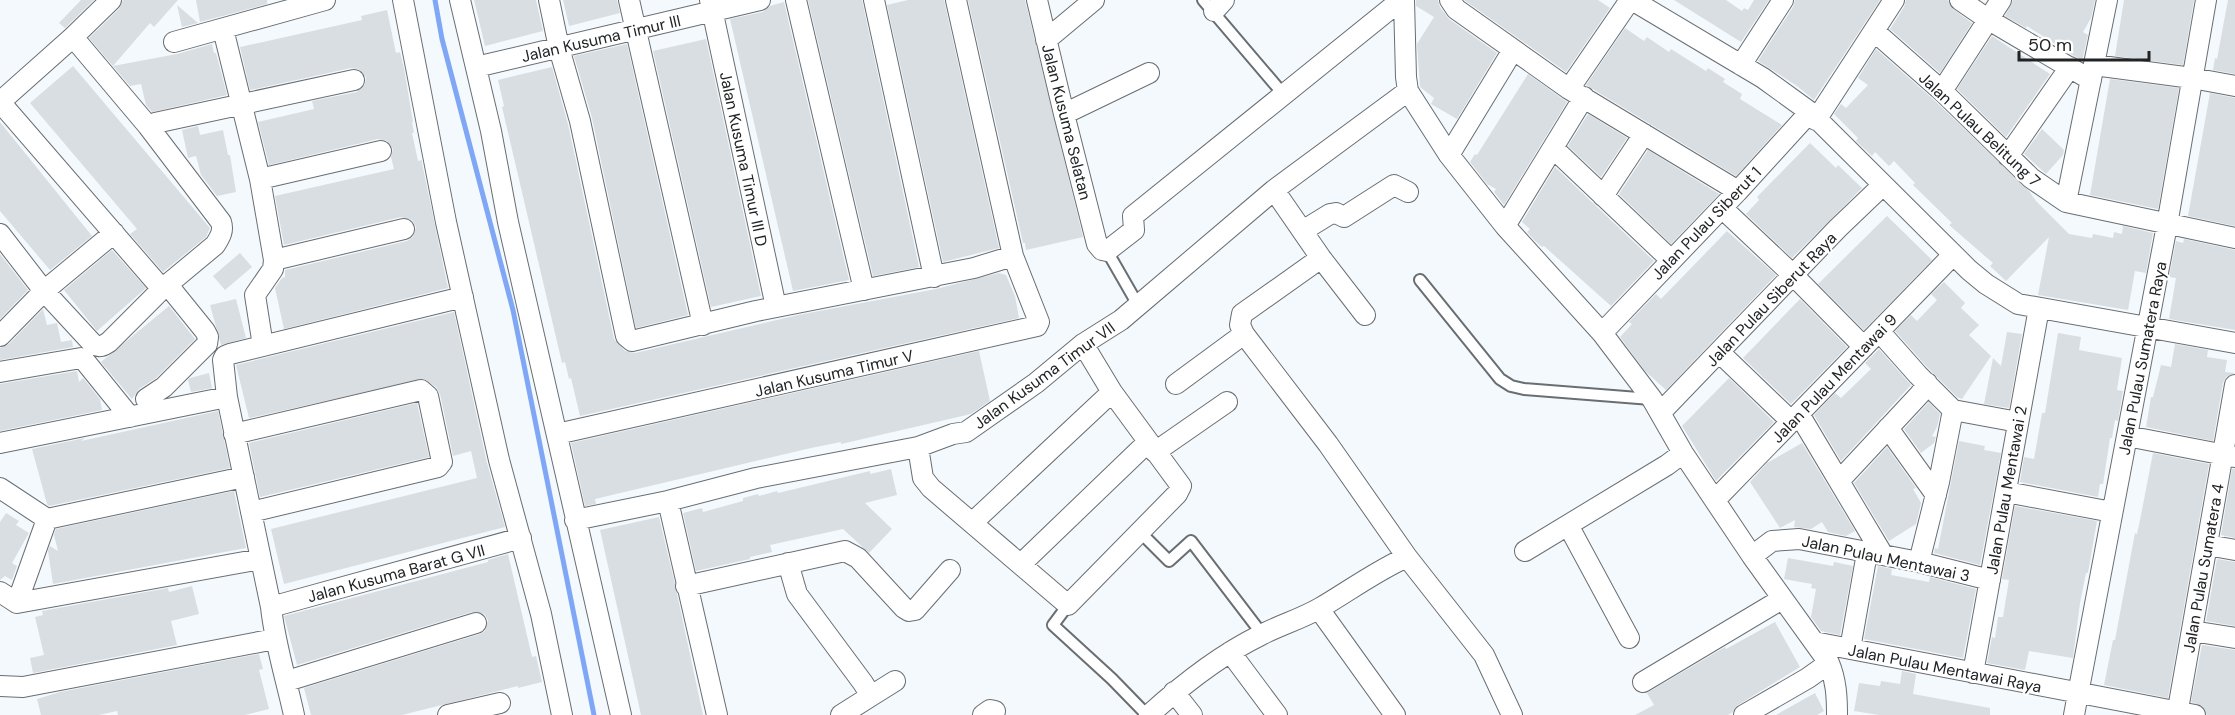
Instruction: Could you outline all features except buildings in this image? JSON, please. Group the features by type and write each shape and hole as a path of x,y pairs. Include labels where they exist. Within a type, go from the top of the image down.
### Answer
{"street":[{"path":"111,0 0,102 114,233 205,331 207,344 164,387 146,399"},
{"path":"174,42 223,29 297,4 325,0"},
{"path":"404,0 446,222 499,460 541,614 562,715"},
{"path":"460,0 575,520 621,715"},
{"path":"549,0 559,48 580,121 626,336 638,342 776,307 934,277 975,268 1013,256 956,0"},
{"path":"629,0 703,325"},
{"name":"Jalan Kusuma Timur III","path":"476,67 635,31 711,5 760,0"},
{"path":"796,0 864,290"},
{"path":"874,0 934,277"},
{"name":"Jalan Kusuma Selatan","path":"1037,0 1064,114 1102,248"},
{"path":"1046,40 1094,0"},
{"path":"1403,0 1408,91 1449,155 1505,226 1602,333 1656,406 1683,453 1752,556 1829,663 1838,696 1837,715"},
{"path":"1102,248 1134,230 1133,216 1403,0"},
{"path":"1450,0 1452,6 1577,93 1738,191"},
{"path":"1505,226 1553,148 1577,93 1631,0 1784,92 1813,116 1953,255 1986,285 2004,297 2018,304 2235,343"},
{"path":"1741,65 1783,0"},
{"name":"Jalan Pulau Siberut 1","path":"1602,333 1813,116 1894,0"},
{"path":"1960,0 1989,20 2070,67 2092,72 2192,78 2235,86"},
{"path":"1942,91 2001,0"},
{"path":"2066,202 2107,0"},
{"name":"Jalan Pulau Sumatera Raya","path":"2074,715 2167,225 2206,0"},
{"name":"Jalan Kusuma Timur III D","path":"711,5 776,307"},
{"path":"223,29 260,179 274,260 273,269 255,296 263,346"},
{"name":"Jalan Pulau Belitung 7","path":"1874,31 1942,91 2031,178 2066,202 2235,238"},
{"path":"0,234 44,291 93,344 98,346 104,346 109,342 165,286 215,244 221,235 223,228 221,222 148,126 73,37"},
{"path":"1449,155 1513,50"},
{"path":"2008,156 2070,67"},
{"path":"1064,114 1149,73"},
{"path":"155,123 354,80"},
{"name":"Jalan Kusuma Timur VII","path":"575,520 668,501 756,478 918,447 953,434 966,432 1036,383 1083,344 1120,320 1274,190 1408,91"},
{"path":"1604,196 1644,134"},
{"path":"1553,148 1671,260"},
{"path":"260,179 381,152"},
{"path":"1304,230 1333,213 1344,217 1394,185 1408,192"},
{"name":"Jalan Pulau Siberut Raya","path":"1656,406 1719,352 1883,185"},
{"path":"1274,190 1304,230 1321,258 1365,315"},
{"path":"1722,208 1864,347"},
{"path":"274,260 404,229"},
{"path":"0,336 44,291 114,233"},
{"name":"Jalan Pulau Mentawai 9","path":"1715,500 1953,255"},
{"name":"Jalan Kusuma Timur V","path":"557,434 1033,329 1039,322 1013,256"},
{"path":"1321,258 1242,315 1240,325 1328,444 1407,557 1484,655 1512,715"},
{"path":"292,715 287,681 274,639 271,607 227,397 222,364 225,356 463,297"},
{"name":"Jalan Pulau Mentawai 2","path":"1973,673 2039,308"},
{"path":"1879,331 1953,410 2018,422"},
{"path":"1176,384 1244,333"},
{"path":"918,447 923,478 931,488 1068,605 1177,494 1181,486 1112,392 1083,344"},
{"path":"1719,352 1795,418 1839,481 1875,554 1850,649"},
{"path":"0,372 81,358 130,417"},
{"path":"1839,481 1920,394 1927,383"},
{"name":"Jalan Pulau Sumatera 4","path":"2183,714 2192,631 2207,545 2229,456 2235,385"},
{"path":"234,434 421,390 428,396 442,462 438,467 251,512"},
{"path":"972,524 1112,392"},
{"path":"0,443 227,397"},
{"path":"1021,564 1152,447 1227,402"},
{"path":"1919,562 1936,495 1953,410"},
{"path":"1888,428 1936,495"},
{"path":"2127,435 2229,456"},
{"path":"1524,551 1667,465 1683,453"},
{"path":"0,488 47,519 244,477"},
{"path":"2006,492 2112,512"},
{"path":"668,501 717,715"},
{"path":"17,603 47,519"},
{"path":"1568,525 1629,638"},
{"name":"Jalan Kusuma Barat G VII","path":"271,607 522,538"},
{"name":"Jalan Pulau Mentawai 3","path":"1752,556 1772,540 1799,539 1919,562 1990,580"},
{"path":"2207,545 2235,550"},
{"path":"686,586 830,553 851,553 909,611 915,610 950,570"},
{"path":"1148,715 1174,692 1230,652 1262,634 1320,609 1364,579 1407,557"},
{"path":"0,592 17,603 261,559"},
{"path":"788,563 797,594 871,696"},
{"path":"1643,682 1782,599"},
{"path":"1320,609 1395,715"},
{"path":"287,681 476,624"},
{"path":"2192,631 2235,638"},
{"path":"0,686 23,687 274,639"},
{"name":"Jalan Pulau Mentawai Raya","path":"1814,642 2183,714"},
{"path":"1230,652 1277,715"},
{"path":"1744,715 1808,678 1829,663"},
{"path":"841,715 895,681"},
{"path":"1174,692 1192,715"},
{"path":"448,715 500,703"}],"lane":[{"path":"1214,4 1284,95"},
{"path":"1102,248 1138,305"},
{"path":"1420,280 1493,371 1511,386 1524,390 1656,406"},
{"path":"1140,532 1169,561 1191,541 1262,634"},
{"path":"1068,605 1053,625 1112,678 1148,715"}],"waterway":[{"path":"435,0 442,39 513,310 594,715"}]}
